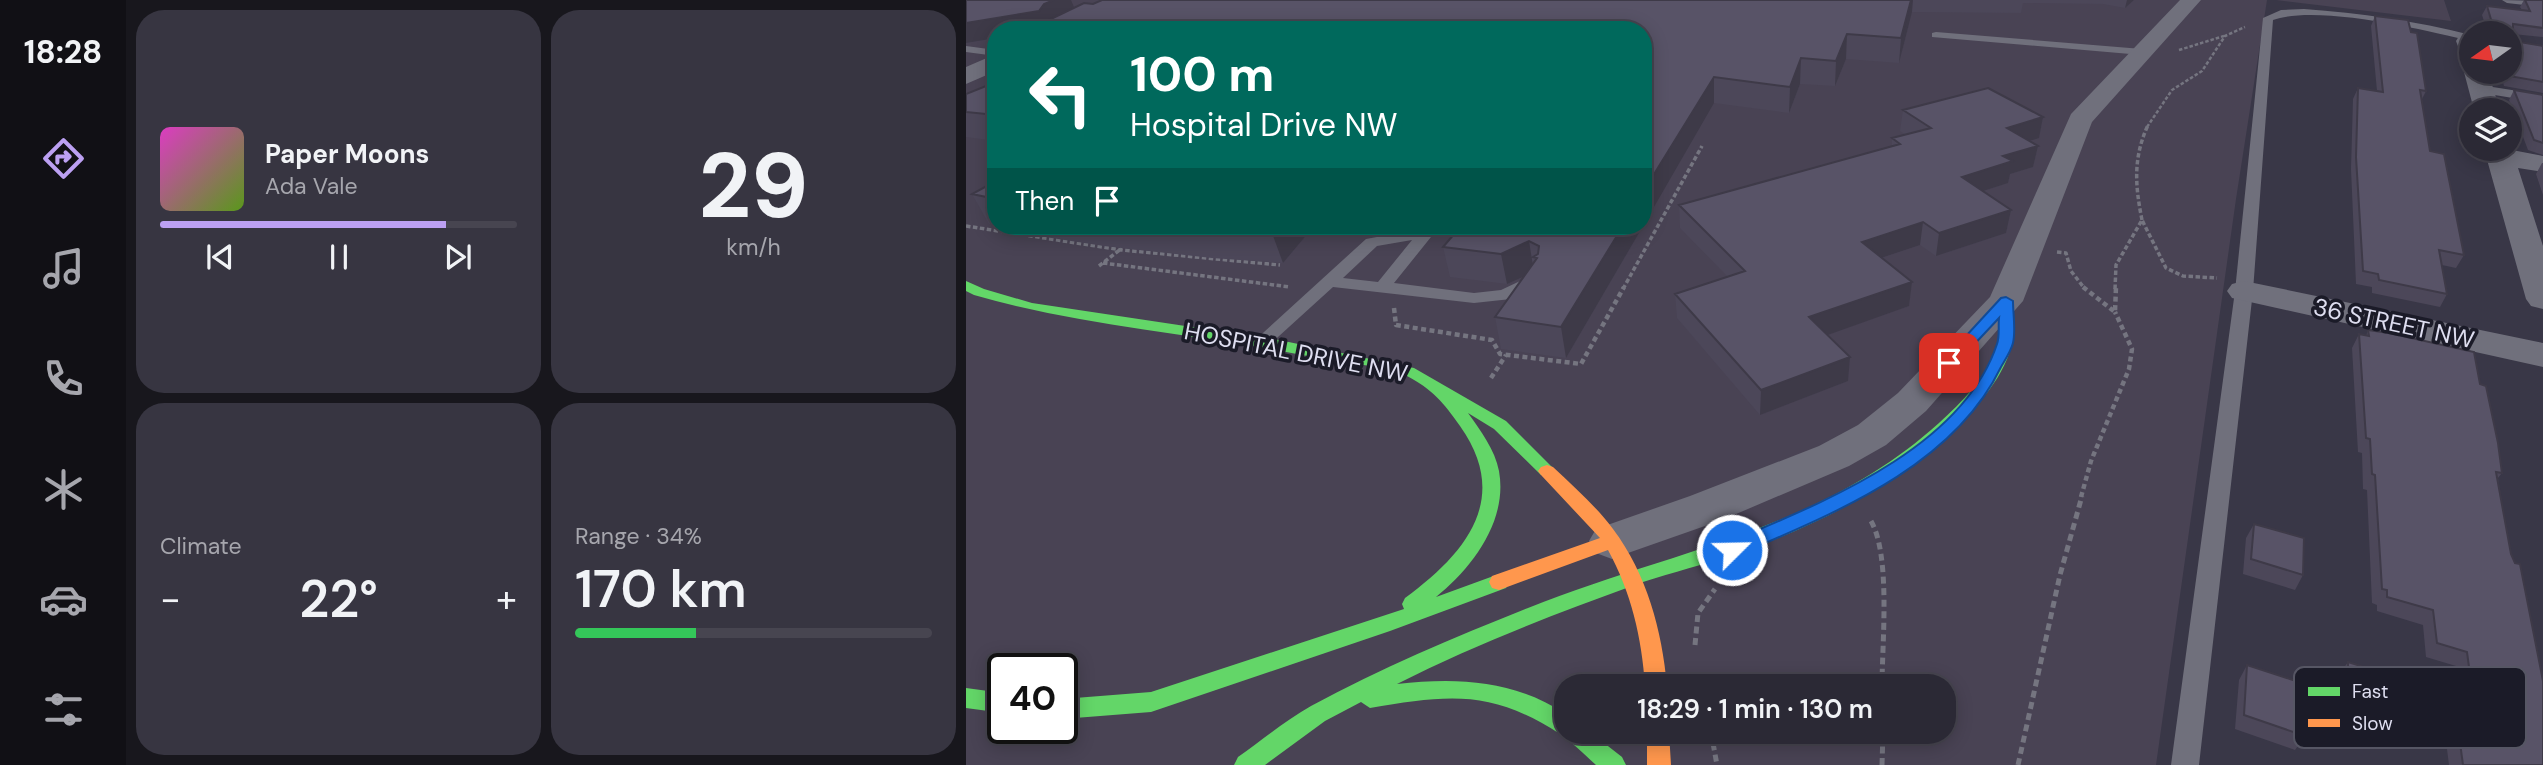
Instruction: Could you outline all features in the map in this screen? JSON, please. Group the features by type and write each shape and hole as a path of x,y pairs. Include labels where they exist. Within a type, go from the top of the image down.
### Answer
{"main road":[{"name":"HOSPITAL DRIVE NW","path":"966,285 979,292 1031,307 1262,342 1409,371 1500,425 1580,504 1612,541 1631,578 1646,619 1655,674"},
{"path":"1246,765 1317,714 1418,663 1537,613 1631,578 1732,550 1882,479 1948,428 1984,386 2006,342 2006,301"},
{"path":"1383,625 1437,586 1470,554 1487,512 1490,496 1489,465 1470,428 1443,391"},
{"path":"1078,708 1151,702 1383,625 1612,541"},
{"path":"1337,704 1398,693 1501,692 1530,703 1554,718"},
{"path":"966,698 987,701"},
{"path":"1588,744 1614,765"},
{"path":"1658,744 1659,765"}],"street":[{"path":"1612,541 1706,508 1834,456 1872,435 1912,402 2006,301 2080,120 2191,0"},
{"path":"966,77 987,64"},
{"path":"2522,158 2543,163"},
{"path":"2503,161 2534,242 2543,299"},
{"name":"36 STREET NW","path":"2244,291 2543,355"}],"lane":[{"path":"2507,0 2543,4"},
{"path":"2185,765 2244,291 2267,18 2277,10 2314,9 2402,21 2459,36"},
{"path":"1936,35 2142,52"},
{"path":"970,50 987,56"},
{"path":"2481,90 2543,99"},
{"path":"1262,342 1379,235"},
{"path":"1372,242 1414,235"},
{"path":"1383,286 1424,235"},
{"path":"1329,281 1474,298 1505,295 1535,278"}],"path":[{"path":"2175,51 2225,36 2267,18"},
{"path":"2225,36 2202,71 2172,90 2160,104 2141,140 2135,165 2135,185 2143,220 2166,271 2195,279 2228,279 2244,291"},
{"path":"2018,765 2060,575 2091,461 2129,369 2132,349 2115,312 2116,265 2143,220"},
{"path":"966,226 987,229"},
{"path":"1024,235 1120,250 1280,265"},
{"path":"1120,250 1101,265 1298,288"},
{"path":"2056,251 2066,253 2068,267 2099,303 2115,312"},
{"path":"1491,378 1506,355"},
{"path":"1865,511 1876,530 1882,566 1882,674"},
{"path":"1695,651 1698,613 1718,585"},
{"path":"1713,744 1717,765"},
{"path":"1882,765 1883,744"}],"shaded area":[{"path":"966,0 2267,0 2236,199 2156,765 966,765"},
{"path":"2276,0 2444,0 2451,21"}],"building":[{"path":"966,0 1054,0 1044,4 1039,11 966,23"},
{"path":"1102,0 1911,0 1901,38 1847,34 1836,61 1801,58 1790,87 1714,77 1652,177 1652,21 1047,21 1084,3 1093,4"},
{"path":"2525,0 2543,0 2543,28 2522,25 2522,21 2491,21 2487,6 2530,11"},
{"path":"2375,16 2408,20 2411,32 2417,33 2426,91 2420,90 2430,151 2444,154 2464,255 2439,250 2447,294 2379,280 2378,274 2363,271 2356,157 2358,88 2383,92"},
{"path":"2522,42 2543,46 2543,82 2522,78"},
{"path":"987,86 987,114 966,112 966,94"},
{"path":"1988,88 2043,117 2007,128 2038,146 2003,156 2013,161 1962,177 2011,210 1939,233 1923,222 1862,242 1912,282 1809,317 1850,357 1761,390 1675,294 1745,271 1679,205 1900,144 1892,138 1931,128 1903,110"},
{"path":"2514,90 2543,95 2543,143 2534,140 2522,110 2522,98 2517,98"},
{"path":"987,186 987,197 972,194"},
{"path":"1453,235 1617,235 1561,327 1495,317 1537,258 1533,257 1538,254 1539,246 1529,241 1501,254 1443,247"},
{"path":"2368,330 2474,352 2480,384 2486,386 2498,443 2502,473 2496,472 2511,554 2515,563 2520,564 2543,681 2543,765 2463,765 2461,748 2526,748 2526,667 2469,667 2467,652 2437,643 2433,610 2387,597 2387,590 2382,589 2375,475 2372,474 2370,439 2366,438 2359,334 2369,336"},
{"path":"2254,524 2304,538 2303,575 2251,559"},
{"path":"2348,662 2364,667 2348,667"},
{"path":"2247,665 2294,680 2294,732 2244,715"}],"traffic: fast":[{"path":"966,285 979,292 1031,307 1279,345 1409,371 1500,425 1547,471"},
{"path":"1631,578 1719,552 1805,519 1884,476 1921,449 1963,410 1993,371 2006,338 2006,301"},
{"path":"1412,604 1450,574 1470,551 1484,523 1490,495 1491,474 1484,453 1474,434 1443,391"},
{"path":"1246,765 1317,714 1418,663 1537,613 1631,578"},
{"path":"1078,708 1151,702 1383,625 1499,582"},
{"path":"1370,698 1423,691 1472,689 1519,700 1554,718"},
{"path":"966,698 987,701"},
{"path":"1588,744 1614,765"}],"traffic: slow":[{"path":"1547,471 1599,523 1622,559 1644,612 1655,674"},
{"path":"1499,582 1612,541"},
{"path":"1658,744 1659,765"}],"route":[{"path":"1732,550 1822,510 1882,479 1948,428 1984,386 2006,342 2006,301 1949,363"}]}
